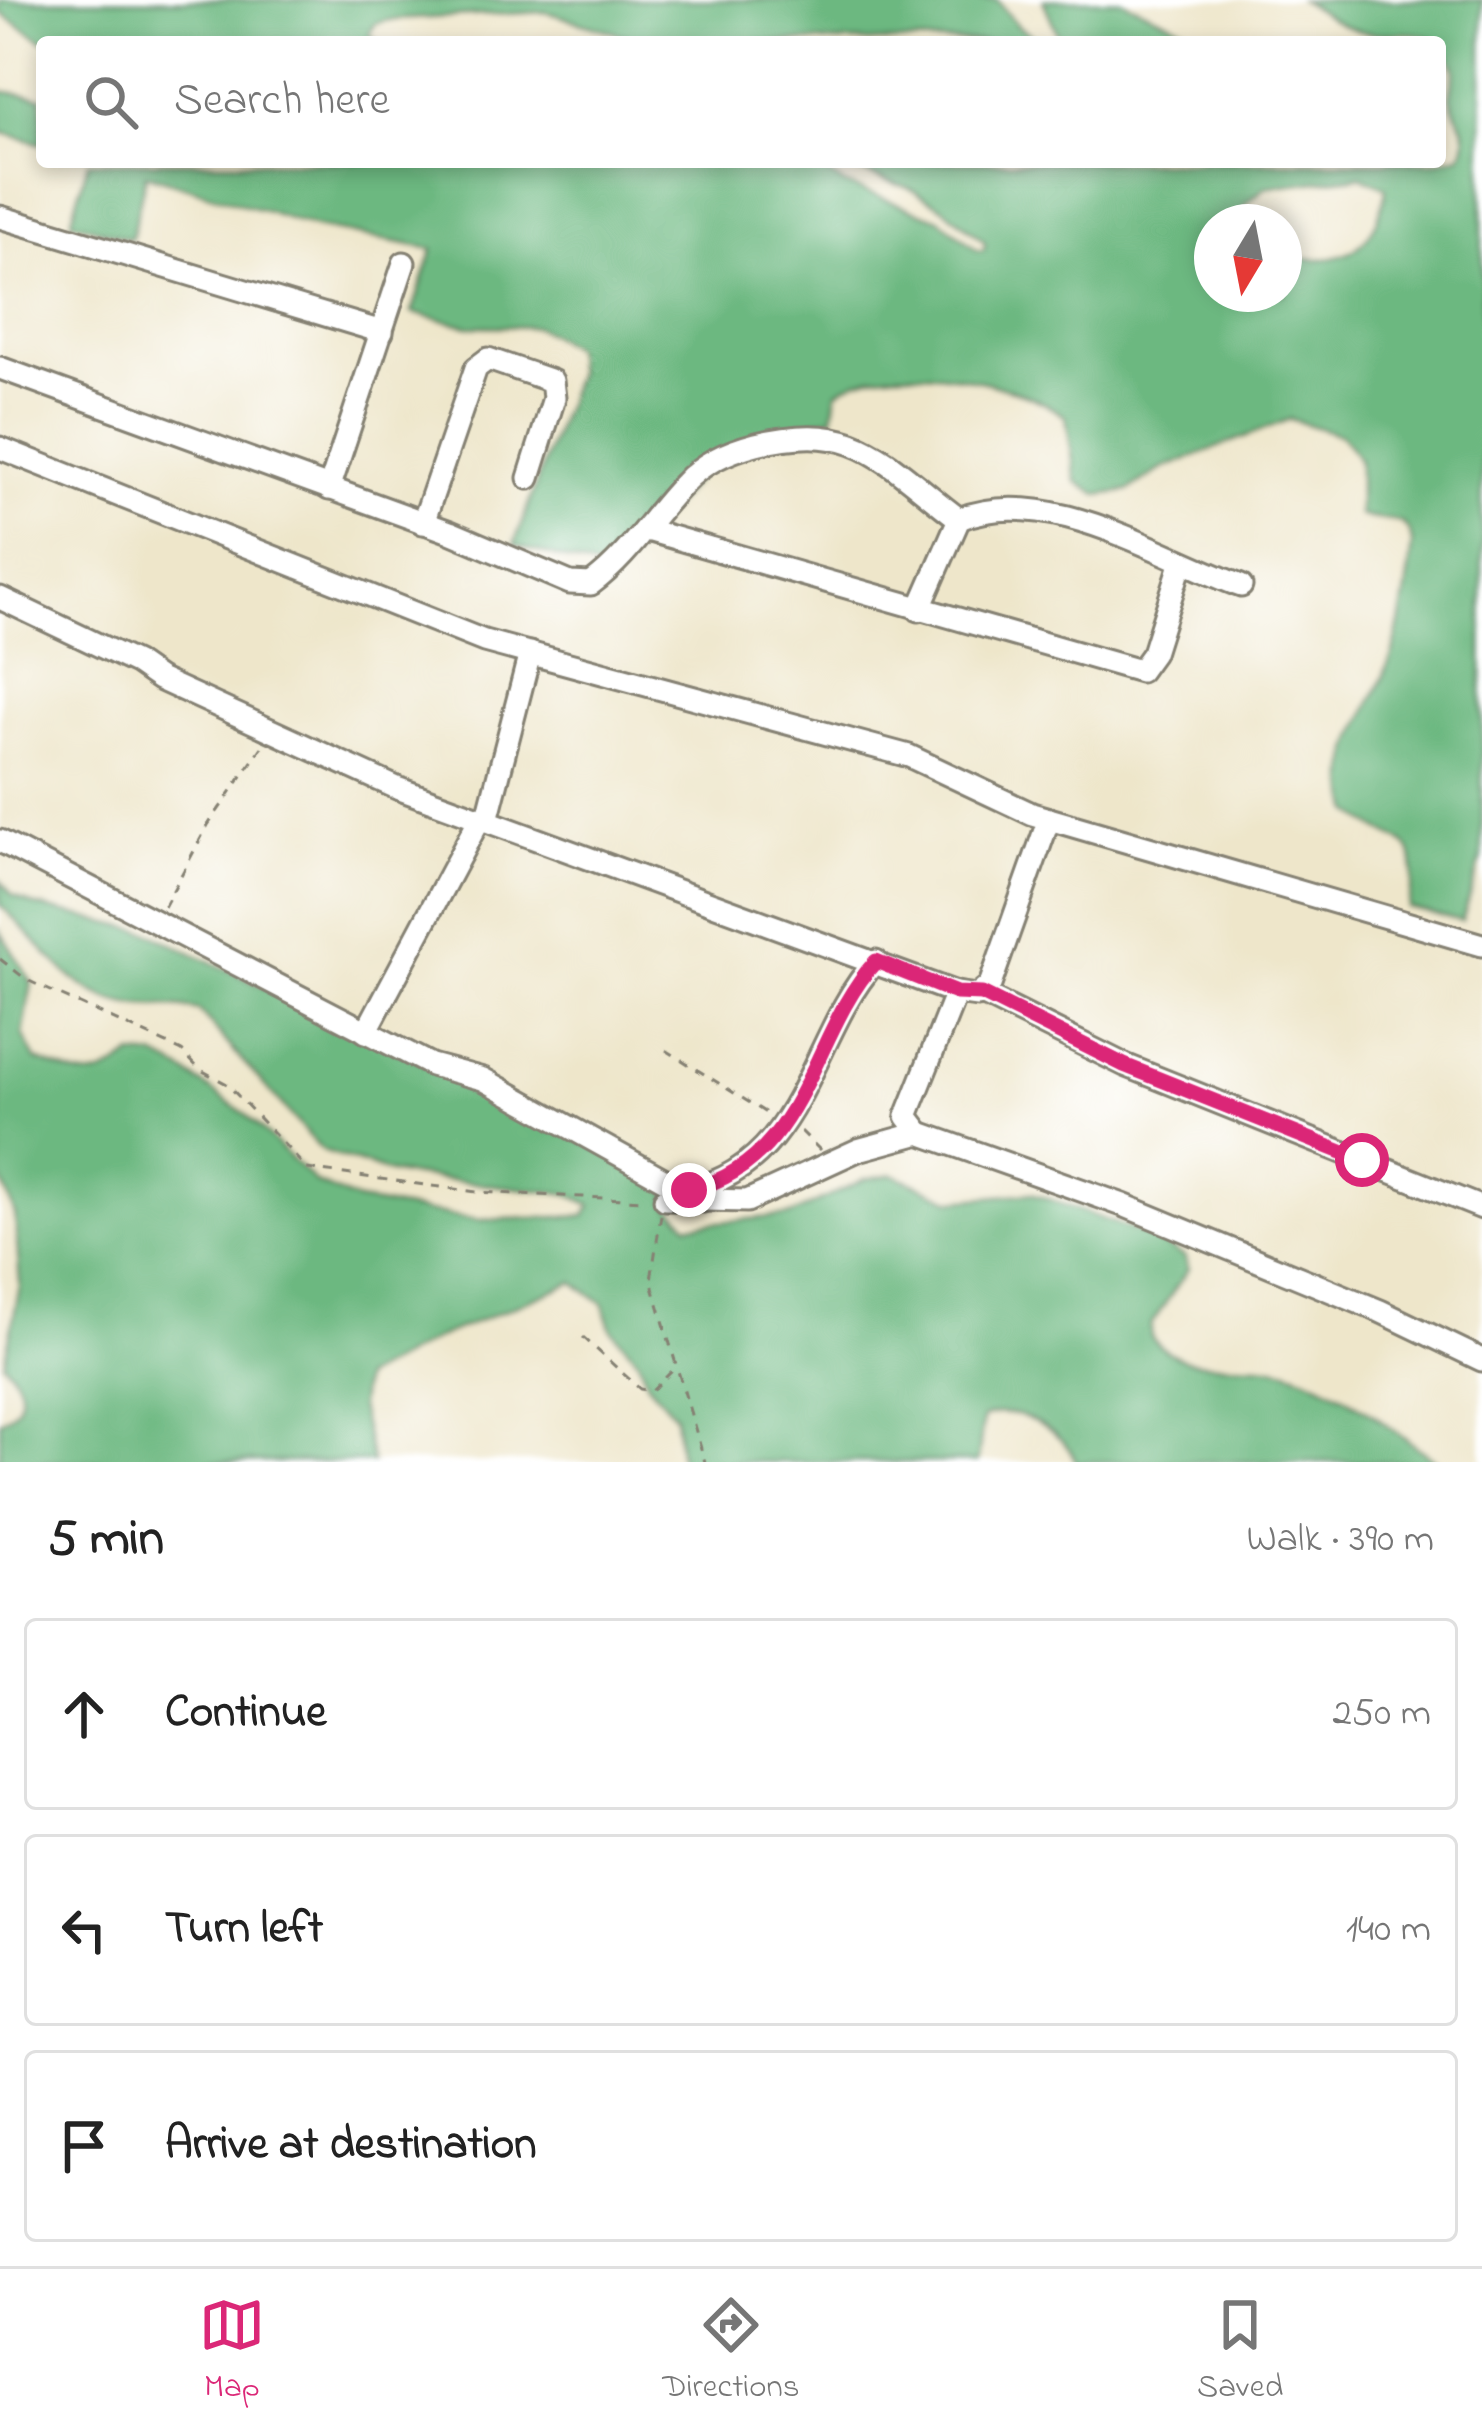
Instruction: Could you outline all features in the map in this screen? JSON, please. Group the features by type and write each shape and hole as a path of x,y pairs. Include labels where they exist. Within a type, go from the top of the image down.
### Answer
{"street":[{"path":"0,218 382,332"},
{"path":"329,489 404,263"},
{"path":"423,523 476,368 488,359 552,380 554,398 530,478"},
{"path":"0,368 581,585 591,584 622,560 706,463 794,434 834,434 868,451 959,519"},
{"path":"0,448 400,610 530,653 909,756 1049,819 1482,945"},
{"path":"959,519 1003,508 1049,509 1240,586"},
{"path":"919,610 959,519"},
{"path":"647,530 1139,671 1153,653 1181,564"},
{"path":"0,598 397,788 956,993 982,994 1124,1065 1482,1208"},
{"path":"366,1032 484,819 530,653"},
{"path":"982,994 1049,819"},
{"path":"0,842 431,1065 483,1079 709,1204"},
{"path":"689,1190 722,1183 783,1124 824,1058 857,982 876,961"},
{"path":"956,993 910,1103 909,1121 920,1133 1123,1205 1380,1311 1482,1360"},
{"path":"664,1199 709,1204 747,1201 890,1138 920,1133"}],"path":[{"path":"153,921 272,730"},
{"path":"0,959 27,980 182,1051 199,1069 227,1084 307,1169 477,1192 664,1199 651,1280 705,1462"},
{"path":"666,1050 783,1124 806,1133 830,1162"},
{"path":"584,1337 640,1389 652,1390 674,1370"}],"green space":[{"path":"0,0 997,0 1019,27 1033,36 626,36 546,12 389,20 375,24 371,36 36,36 0,13"},
{"path":"1043,0 1121,0 1202,36 1058,36"},
{"path":"1301,0 1482,0 1482,857 1462,921 1408,908 1411,854 1398,840 1352,812 1347,788 1352,746 1395,645 1412,543 1400,522 1359,515 1359,461 1341,435 1290,419 1162,469 1128,491 1098,495 1076,481 1066,417 1045,404 1018,392 953,376 887,374 859,380 837,392 833,417 781,429 712,459 617,575 514,545 576,373 572,347 536,327 468,326 412,313 433,249 315,227 146,174 131,239 71,221 86,168 818,168 844,184 940,219 978,251 984,250 985,242 944,208 909,188 849,168 1446,168 1446,159 1460,155 1465,139 1451,97 1455,68 1446,52 1446,36 1360,31"},
{"path":"0,91 36,96 36,142 0,132"},
{"path":"0,880 12,895 36,906 148,932 521,1109 663,1184 671,1206 688,1225 791,1215 865,1179 893,1174 953,1200 1032,1193 1149,1236 1185,1257 1188,1269 1151,1325 1151,1337 1165,1350 1197,1362 1267,1366 1305,1376 1364,1409 1438,1462 1076,1462 1050,1430 1008,1413 983,1418 978,1462 680,1462 675,1415 647,1383 638,1359 612,1330 603,1303 573,1282 439,1337 362,1379 359,1407 372,1462 0,1462 0,1421 16,1408 20,1394 4,1363 20,1286 15,1215 0,1175 0,931 32,983 23,1035 36,1060 95,1076 133,1055 157,1057 244,1113 316,1183 358,1201 479,1220 585,1216 591,1205 568,1194 390,1173 322,1151 199,1011 124,1004 104,998 71,977 0,905"}],"route":[{"path":"689,1190 722,1183 783,1124 824,1058 857,982 876,961 956,993 982,994 1124,1065 1362,1160"}]}
